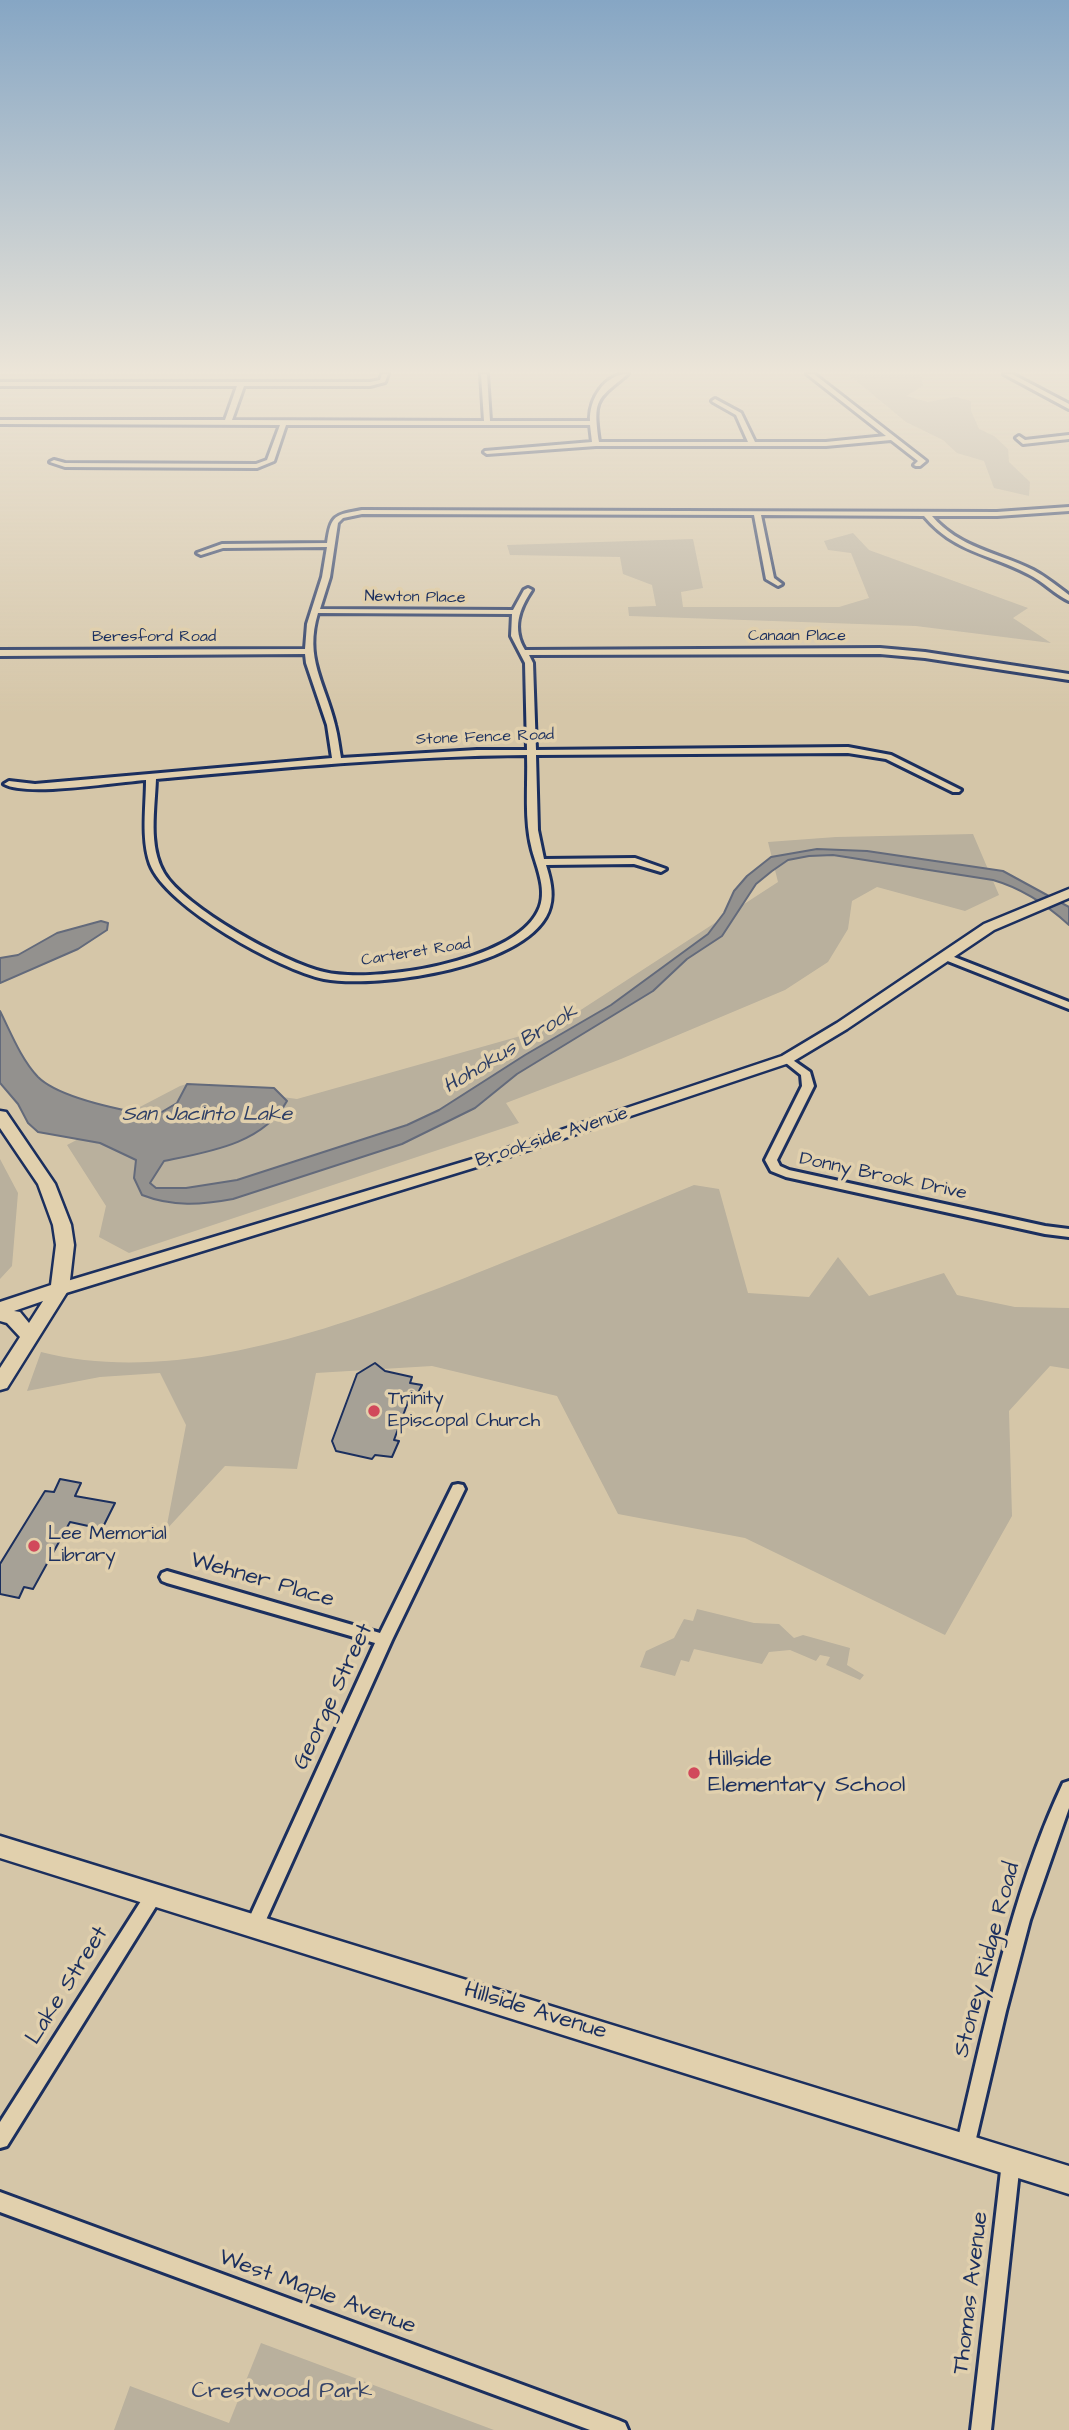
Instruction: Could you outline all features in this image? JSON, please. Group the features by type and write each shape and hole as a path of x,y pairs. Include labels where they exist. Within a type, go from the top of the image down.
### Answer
{"main road":[{"path":"0,1116 46,1184 56,1206 65,1245 61,1289 0,1383"},
{"name":"Brookside Avenue","path":"0,1308 61,1289"},
{"path":"0,1315 13,1317 30,1336"},
{"name":"Hillside Avenue","path":"0,1847 1069,2179"}],"street":[{"path":"337,760 331,725 310,663 309,652 314,611 326,577 337,519 362,512 926,514 1023,513 1069,509"},
{"path":"757,513 770,579 778,584"},
{"path":"926,514 937,530 952,541 1026,569 1069,599"},
{"path":"201,553 214,548 233,546 331,545"},
{"path":"516,612 528,590"},
{"name":"Newton Place","path":"314,611 516,612"},
{"name":"Carteret Road","path":"151,776 151,850 154,863 168,887 193,908 295,967 324,976 370,978 458,964 478,959 512,944 535,926 547,903 533,819 529,663 516,639 516,612"},
{"name":"Canaan Place","path":"524,653 880,651 925,655 1069,677"},
{"name":"Beresford Road","path":"0,653 309,652"},
{"name":"Stone Fence Road","path":"9,784 35,787 337,760 532,751 860,751 888,757 956,790"},
{"path":"539,862 635,861 661,869"},
{"name":"Brookside Avenue","path":"61,1289 491,1158 787,1059 874,1005 989,927 1065,894"},
{"path":"944,956 1069,1006"},
{"name":"Donny Brook Drive","path":"787,1059 806,1074 808,1086 771,1160 775,1168 786,1173 1069,1233"},
{"name":"George Street","path":"255,1925 384,1640 458,1489"},
{"name":"Wehner Place","path":"167,1577 384,1640"},
{"name":"Stoney Ridge Road","path":"965,2147 1023,1911 1051,1830 1069,1788"},
{"name":"Lake Street","path":"0,2139 154,1895"},
{"name":"Thomas Avenue","path":"981,2430 1011,2162"},
{"name":"West Maple Avenue","path":"0,2202 618,2430"}],"green space":[{"path":"1030,487 1029,496 994,488"},
{"path":"853,533 869,550 1028,608 1013,618 1051,643 916,626 629,616 628,607 656,606 652,585 623,574 620,557 510,555 507,545 693,539 703,588 681,592 683,607 839,607 869,598 851,553 828,550 824,541"},
{"path":"973,834 999,895 965,911 877,887 852,901 848,929 828,962 785,990 621,1059 506,1103 519,1123 129,1253 99,1237 106,1206 67,1145 180,1086 187,1084 297,1099 556,1026 778,882 768,842 836,837"},
{"path":"0,1159 18,1193 12,1266 0,1279"},
{"path":"694,1185 719,1189 748,1293 809,1297 838,1257 869,1296 944,1273 957,1295 1015,1307 1069,1308 1069,1369 1050,1366 1009,1411 1012,1516 945,1635 745,1538 618,1514 557,1396 432,1366 316,1373 297,1469 225,1466 166,1530 186,1425 160,1373 100,1377 27,1391 41,1352 98,1361 157,1362 217,1354 278,1341 397,1304"},
{"path":"697,1609 754,1623 779,1624 794,1638 803,1635 850,1648 847,1665 864,1675 860,1680 826,1665 830,1657 820,1655 816,1661 790,1650 769,1652 762,1664 694,1649 689,1662 681,1660 675,1676 640,1667 646,1651 674,1638 684,1619 693,1621"},
{"name":"Crestwood Park","path":"261,2343 494,2430 114,2430 130,2386 229,2423"}],"water":[{"name":"San Jacinto Lake","path":"817,849 867,851 1003,871 1069,907 1069,925 1033,898 993,880 833,855 788,860 756,884 722,936 687,959 653,991 517,1074 475,1108 402,1144 221,1201 176,1203 142,1195 134,1178 136,1160 100,1143 38,1132 28,1123 18,1104 0,1083 0,1011 21,1054 38,1077 61,1091 94,1102 155,1116 177,1103 187,1084 274,1088 287,1101 277,1116 264,1127 233,1144 164,1161 150,1183 156,1188 186,1188 237,1180 407,1125 439,1110 525,1055 611,1005 708,934 724,913 734,891 747,876 771,857"},
{"path":"101,921 108,923 107,930 78,949 0,983 0,958 18,955 57,933"}],"building":[{"name":"Trinity Episcopal Church","path":"375,1363 385,1371 412,1377 410,1383 422,1385 413,1403 408,1402 394,1440 399,1441 392,1457 375,1455 372,1459 336,1451 332,1441 357,1374"},
{"name":"Lee Memorial Library","path":"60,1479 81,1483 75,1496 115,1503 102,1529 70,1522 33,1589 24,1587 19,1598 0,1594 0,1564 45,1491 54,1492"}],"place":[{"name":"Trinity Episcopal Church","path":"374,1411"},
{"name":"Lee Memorial Library","path":"34,1546"},
{"name":"Hillside Elementary School","path":"694,1773"}],"water label":[{"name":"Hohokus Brook","path":"511,1050"}]}
